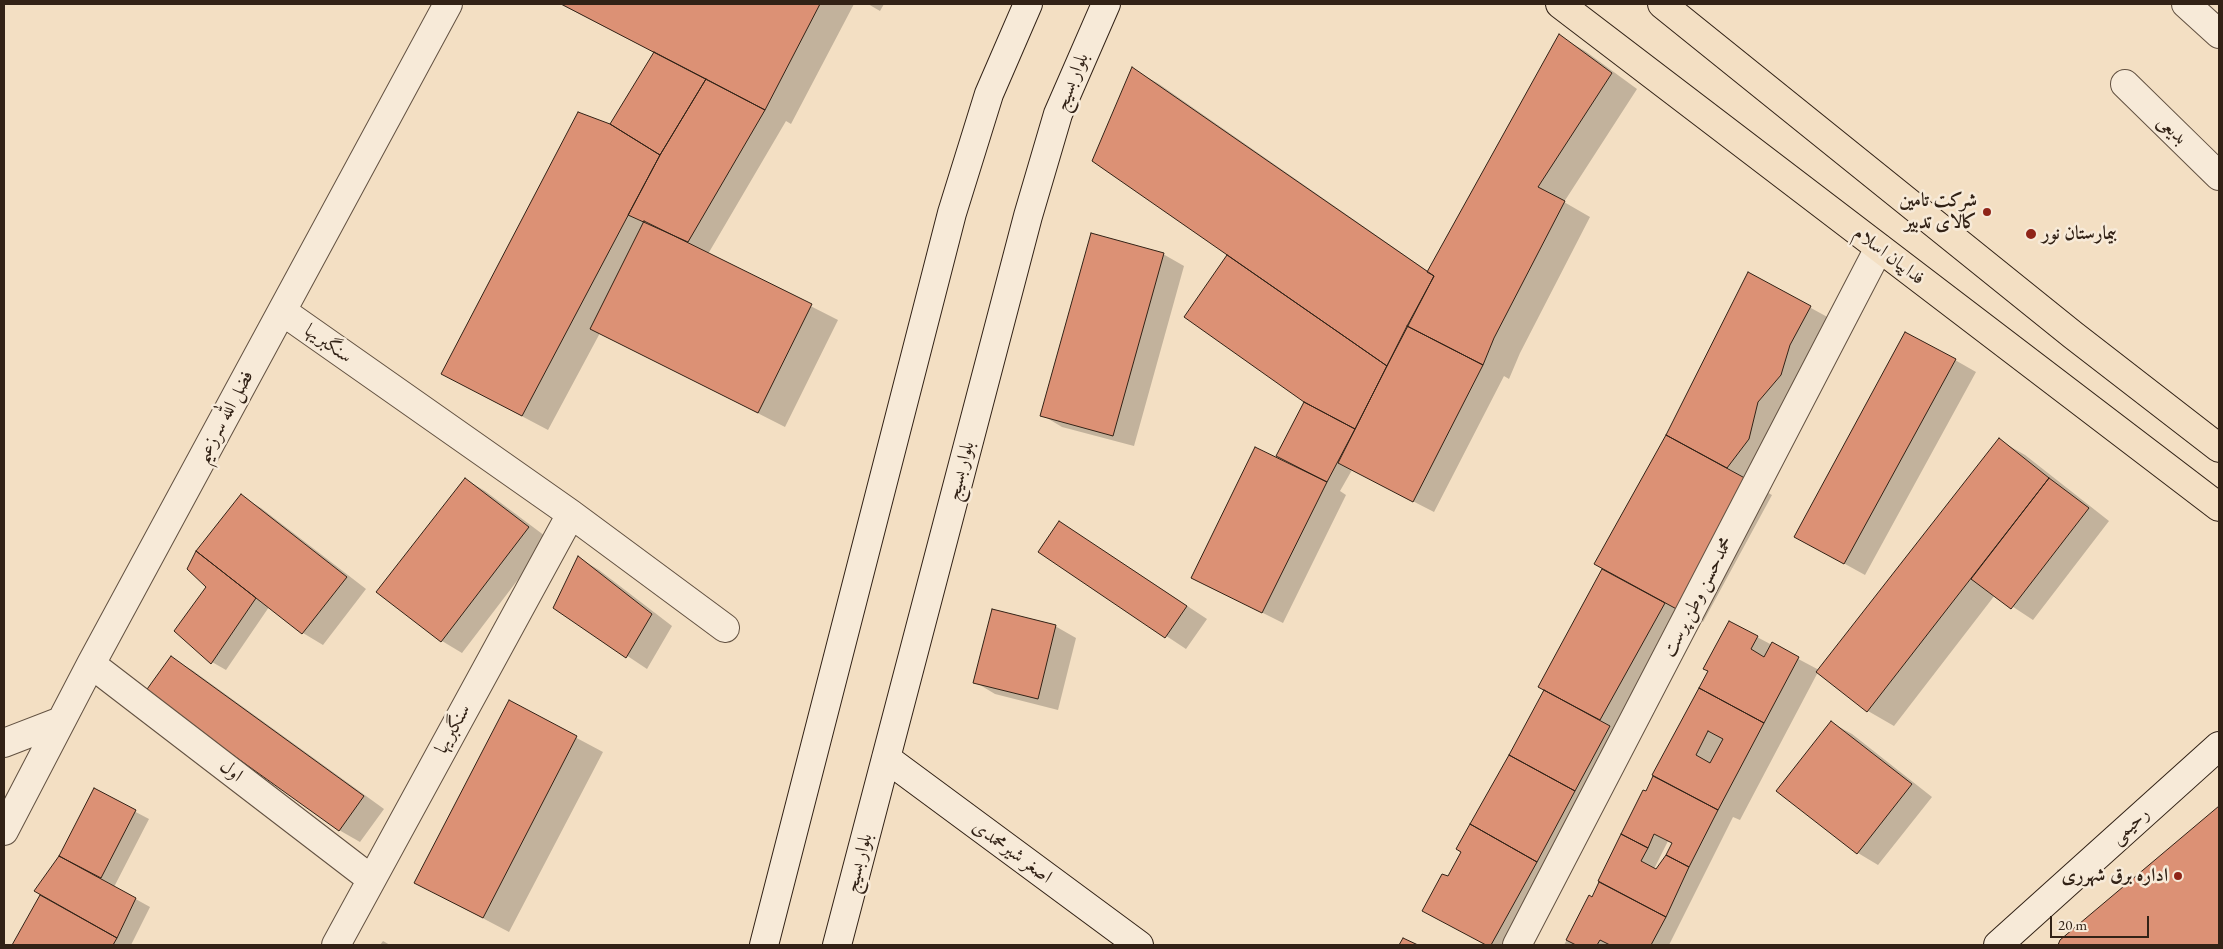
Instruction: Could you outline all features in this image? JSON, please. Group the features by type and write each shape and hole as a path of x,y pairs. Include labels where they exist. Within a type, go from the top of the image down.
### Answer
{"main road":[{"path":"1662,4 2073,335 2219,448"},
{"name":"فداییان اسلام","path":"1571,7 1879,248 2219,506"}],"street":[{"name":"فضل الله سرزعیم","path":"4,831 91,664 448,4"},
{"path":"764,945 952,213 990,94 1028,4"},
{"name":"بلوار بسیج","path":"837,945 1028,216 1058,114 1106,4"},
{"path":"2186,4 2219,34"},
{"name":"بدیعی","path":"2125,84 2219,176"},
{"name":"محمدحسن وطن پرست","path":"1517,945 1879,248"},
{"name":"سنگبریها","path":"282,311 571,514 725,628"},
{"name":"سنگبریها","path":"336,945 571,514"},
{"name":"اول","path":"91,664 371,879"},
{"path":"4,743 61,721"},
{"name":"رحیمی","path":"1998,945 2219,746"},
{"name":"اصغر شیرمحمدی","path":"886,758 1139,945"}],"building":[{"path":"561,4 820,4 765,110"},
{"path":"1559,34 1612,73 1538,187 1565,201 1494,338 1483,365 1407,326 1434,276 1427,272"},
{"path":"654,52 706,79 660,155 610,124"},
{"path":"1132,67 1434,276 1387,366 1092,161"},
{"path":"706,79 765,110 688,242 628,215 660,155"},
{"path":"578,112 610,124 660,155 522,416 441,374"},
{"path":"644,221 812,304 758,413 590,329"},
{"path":"1091,233 1164,253 1113,436 1040,416"},
{"path":"1227,255 1387,366 1355,429 1304,402 1184,317"},
{"path":"1748,272 1811,306 1790,345 1781,375 1758,402 1749,439 1727,468 1666,435"},
{"path":"1407,326 1483,365 1413,502 1338,463"},
{"path":"1905,332 1956,359 1844,564 1794,537"},
{"path":"1304,402 1355,429 1327,482 1276,456"},
{"path":"1666,435 1752,482 1682,612 1594,564"},
{"path":"1999,438 2049,478 1867,712 1816,672"},
{"path":"1255,447 1327,482 1262,613 1191,578"},
{"path":"465,478 529,527 441,642 376,592"},
{"path":"2049,478 2089,508 2011,609 1971,579"},
{"path":"241,494 347,577 302,634 196,551"},
{"path":"1059,521 1187,606 1165,638 1038,552"},
{"path":"196,551 256,598 211,664 174,631 206,587 187,569"},
{"path":"578,556 652,614 626,658 553,608"},
{"path":"1602,569 1665,603 1600,720 1538,687"},
{"path":"992,609 1056,625 1038,699 973,683"},
{"path":"1729,621 1758,636 1751,649 1764,657 1772,642 1799,657 1764,723 1699,688 1708,671 1703,669"},
{"path":"171,656 364,796 339,831 145,692"},
{"path":"1699,688 1764,723 1718,810 1652,775","holes":["1708,731 1723,739 1710,763 1696,755"]},
{"path":"1544,690 1610,726 1575,791 1509,755"},
{"path":"509,700 577,736 483,918 414,883"},
{"path":"1831,721 1912,784 1857,854 1776,791"},
{"path":"1509,755 1575,791 1537,862 1470,824"},
{"path":"1653,776 1718,810 1689,867 1666,855 1672,843 1654,834 1648,848 1621,834 1643,790 1646,791"},
{"path":"94,788 136,810 101,878 59,856"},
{"name":"اداره برق شهرری","path":"2219,806 2219,945 2058,945 2060,940"},
{"path":"1470,824 1537,862 1491,945 1486,945 1422,911 1442,874 1448,876 1461,852 1456,849"},
{"path":"1621,834 1648,848 1641,861 1656,869 1666,855 1689,867 1666,917 1598,881"},
{"path":"59,856 136,898 117,938 34,891"},
{"path":"1599,882 1666,917 1651,945 1610,945 1600,940 1597,945 1576,945 1566,940 1589,895 1592,897"},
{"path":"40,895 117,938 113,945 12,945"},
{"path":"1403,938 1418,945 1399,945"}],"place":[{"name":"شرکت تامین کالای تدبیر","path":"1987,212"},
{"name":"بیمارستان نور","path":"2031,234"},
{"name":"اداره برق شهرری","path":"2178,876"}]}
